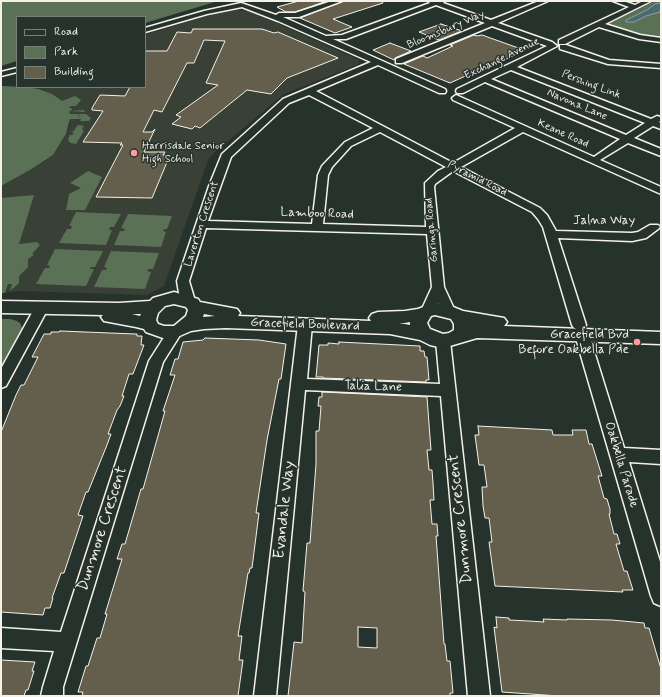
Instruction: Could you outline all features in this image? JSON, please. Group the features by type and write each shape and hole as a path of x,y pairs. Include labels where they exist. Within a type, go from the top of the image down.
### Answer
{"street":[{"name":"Keane Road","path":"232,1 234,4 243,5 268,14 445,90 459,94 486,108 661,185"},
{"path":"146,29 198,11 218,7 232,1"},
{"name":"Keane Road","path":"256,1 266,9 279,15 294,18 329,37 342,40 380,62 398,64 445,90"},
{"path":"146,29 206,12 254,4 256,1"},
{"path":"294,18 339,1"},
{"path":"448,1 501,19 557,44"},
{"name":"Bloomsbury Way","path":"398,64 545,1"},
{"path":"616,1 636,7"},
{"name":"Exchange Avenue","path":"459,94 557,44 648,1"},
{"path":"342,40 437,2 492,23 612,63 661,66"},
{"path":"598,25 657,42"},
{"name":"Laverton Crescent","path":"191,304 185,293 184,281 201,224 226,156 283,103 309,90 380,62"},
{"name":"Pershing Link","path":"511,67 656,124"},
{"path":"1,73 16,68"},
{"name":"Navona Lane","path":"484,80 661,153"},
{"name":"Pyramid Road","path":"309,90 536,210 549,226 580,330"},
{"name":"Keane Road","path":"459,94 521,129 661,191"},
{"path":"599,157 626,139 656,124 661,116"},
{"path":"318,228 324,176 328,166 348,144 380,128"},
{"name":"Garinga Road","path":"453,314 438,287 432,231 429,187 430,182 521,129"},
{"name":"Lamboo Road","path":"201,224 432,231"},
{"name":"Jalna Way","path":"551,234 632,237 642,235 654,227"},
{"name":"Laverton Crescent","path":"160,303 184,281"},
{"name":"Garinga Road","path":"426,312 438,287"},
{"path":"1,307 119,309 160,303 174,298 191,304 196,314 194,319 181,329 154,328 137,321 113,317 38,314 1,315"},
{"path":"154,328 147,315 160,303"},
{"name":"Gracefield Boulevard","path":"191,304 227,313 381,318 405,317 426,312"},
{"path":"514,328 453,314 441,309 426,312 420,318 418,323 424,334 436,340 450,339 477,332 514,328 580,330 661,328"},
{"path":"1,382 38,314"},
{"path":"450,339 464,329 463,324 453,314"},
{"name":"Gracefield Boulevard","path":"181,329 215,322 390,328 424,334"},
{"name":"Evandale Way","path":"265,696 305,325"},
{"name":"Dunmore Crescent","path":"154,328 156,362"},
{"name":"Dunmore Crescent","path":"52,696 53,687 67,642 156,362 181,329"},
{"path":"580,330 661,338"},
{"name":"Oakbella Parade","path":"580,330 661,596"},
{"name":"Dunmore Crescent","path":"450,339 448,390 479,696"},
{"name":"Talia Lane","path":"298,384 448,390"},
{"path":"618,455 661,457"},
{"path":"1,638 67,642"}],"shaded area":[{"name":"Harrisdale Senior High School","path":"236,10 250,11 359,60 359,64 284,94 215,152 208,160 164,286 147,295 18,291 1,293 1,186 53,155 66,135 70,125 70,115 46,91 38,88 146,88 146,35 214,13"}],"green space":[{"path":"1,1 218,1 146,23 146,16 16,16 16,61 1,66"},
{"path":"655,1 661,1 661,39 650,38 609,26 608,24"},
{"path":"1,86 39,89 52,94 62,101 75,96 81,100 76,106 70,106 69,108 72,108 71,111 84,110 85,112 69,111 70,114 77,114 81,119 70,119 66,134 53,155 1,186"},
{"path":"78,114 86,114 91,118 89,121 80,121 81,119"},
{"path":"78,125 84,126 82,129 84,131 76,144 71,143 68,139 70,135 74,133 72,133"},
{"path":"88,171 102,177 85,210 66,210 69,194 81,188 70,183"},
{"path":"34,195 19,244 37,242 40,245 32,254 34,255 28,259 28,267 19,276 19,283 10,291 12,284 8,284 5,293 1,293 1,198"},
{"path":"76,212 121,214 114,227 110,227 109,230 112,230 106,245 59,243 67,229 71,229 72,226 69,226"},
{"path":"128,214 172,216 167,229 164,229 163,231 166,232 161,247 114,245 120,231 124,231 125,229 121,228"},
{"path":"55,249 103,251 95,267 91,267 90,269 94,269 86,286 36,284 45,268 49,268 50,266 47,265"},
{"path":"111,251 159,253 153,269 148,269 147,271 151,272 145,289 94,287 102,270 106,270 107,268 104,267"},
{"path":"1,319 17,321 20,323 23,330 1,371"}],"water":[{"path":"661,3 660,12 646,16 634,22 626,22 626,20 647,10 655,4"}],"building":[{"path":"299,1 327,1 295,12 286,12 277,7"},
{"path":"343,1 382,1 383,3 333,19 352,27 335,33 300,18"},
{"path":"441,24 462,31 439,40 419,32"},
{"path":"193,29 262,29 274,33 278,32 338,58 287,78 271,94 247,90 200,128 195,126 192,129 172,124 181,117 176,115 218,85 206,83 225,41 204,40 194,63 187,63 162,112 154,110 143,132 152,132 155,129 144,152 165,152 163,155 170,155 152,198 96,197 123,145 120,145 122,143 83,142 103,111 92,110 92,108 100,95 125,96 129,88 146,88 146,51 167,51 177,32 191,33"},
{"path":"474,35 482,35 524,50 493,66 490,65 450,83 404,64 423,56 427,58 453,46 450,45"},
{"path":"390,43 411,51 395,58 394,60 373,50"},
{"path":"60,331 137,334 137,336 142,336 141,345 144,345 133,374 129,374 122,396 124,396 108,434 111,434 107,445 88,492 86,492 78,515 83,516 64,573 61,573 52,598 50,608 45,608 43,615 1,612 1,432 16,395 21,385 24,385 38,357 32,357 44,334 51,334 51,332"},
{"path":"205,338 259,340 286,344 281,379 279,379 267,440 256,513 259,513 252,568 250,568 248,573 238,636 242,636 239,660 243,660 238,696 82,696 83,692 78,692 97,638 100,638 107,614 105,614 122,559 117,559 122,544 125,544 141,489 143,489 165,411 163,411 175,375 170,375 175,359 178,359 183,342 203,340"},
{"path":"339,342 420,346 420,351 424,351 425,357 427,357 429,380 426,380 426,382 316,377 319,345 328,345 328,343 339,344"},
{"path":"322,392 427,397 431,450 427,450 429,470 432,470 434,500 430,500 432,524 437,524 438,536 436,536 444,644 447,661 450,661 453,693 450,693 450,696 288,696 294,642 302,643 305,592 303,591 307,543 310,543 316,464 316,431 319,431 321,406 318,406 319,397 322,397","holes":["358,627 377,628 377,648 358,647"]},
{"path":"478,426 552,430 553,435 573,435 572,430 586,430 589,444 592,444 602,476 598,476 604,498 607,499 610,509 609,514 614,534 617,534 620,544 616,544 624,571 627,571 633,590 622,590 623,592 495,586 489,542 492,542 489,518 485,518 483,506 482,487 487,487 484,465 479,465 475,435 479,435"},
{"path":"496,617 509,618 509,620 544,622 543,619 567,619 612,620 644,623 645,628 649,628 661,669 661,696 559,696 502,692 494,627 497,628"},
{"path":"1,660 35,662 32,671 34,671 28,690 26,690 24,696 1,696"}],"place":[{"name":"Harrisdale Senior High School","path":"134,153"},
{"name":"Gracefield Bvd Before Oakbella Pde","path":"637,342"}]}
